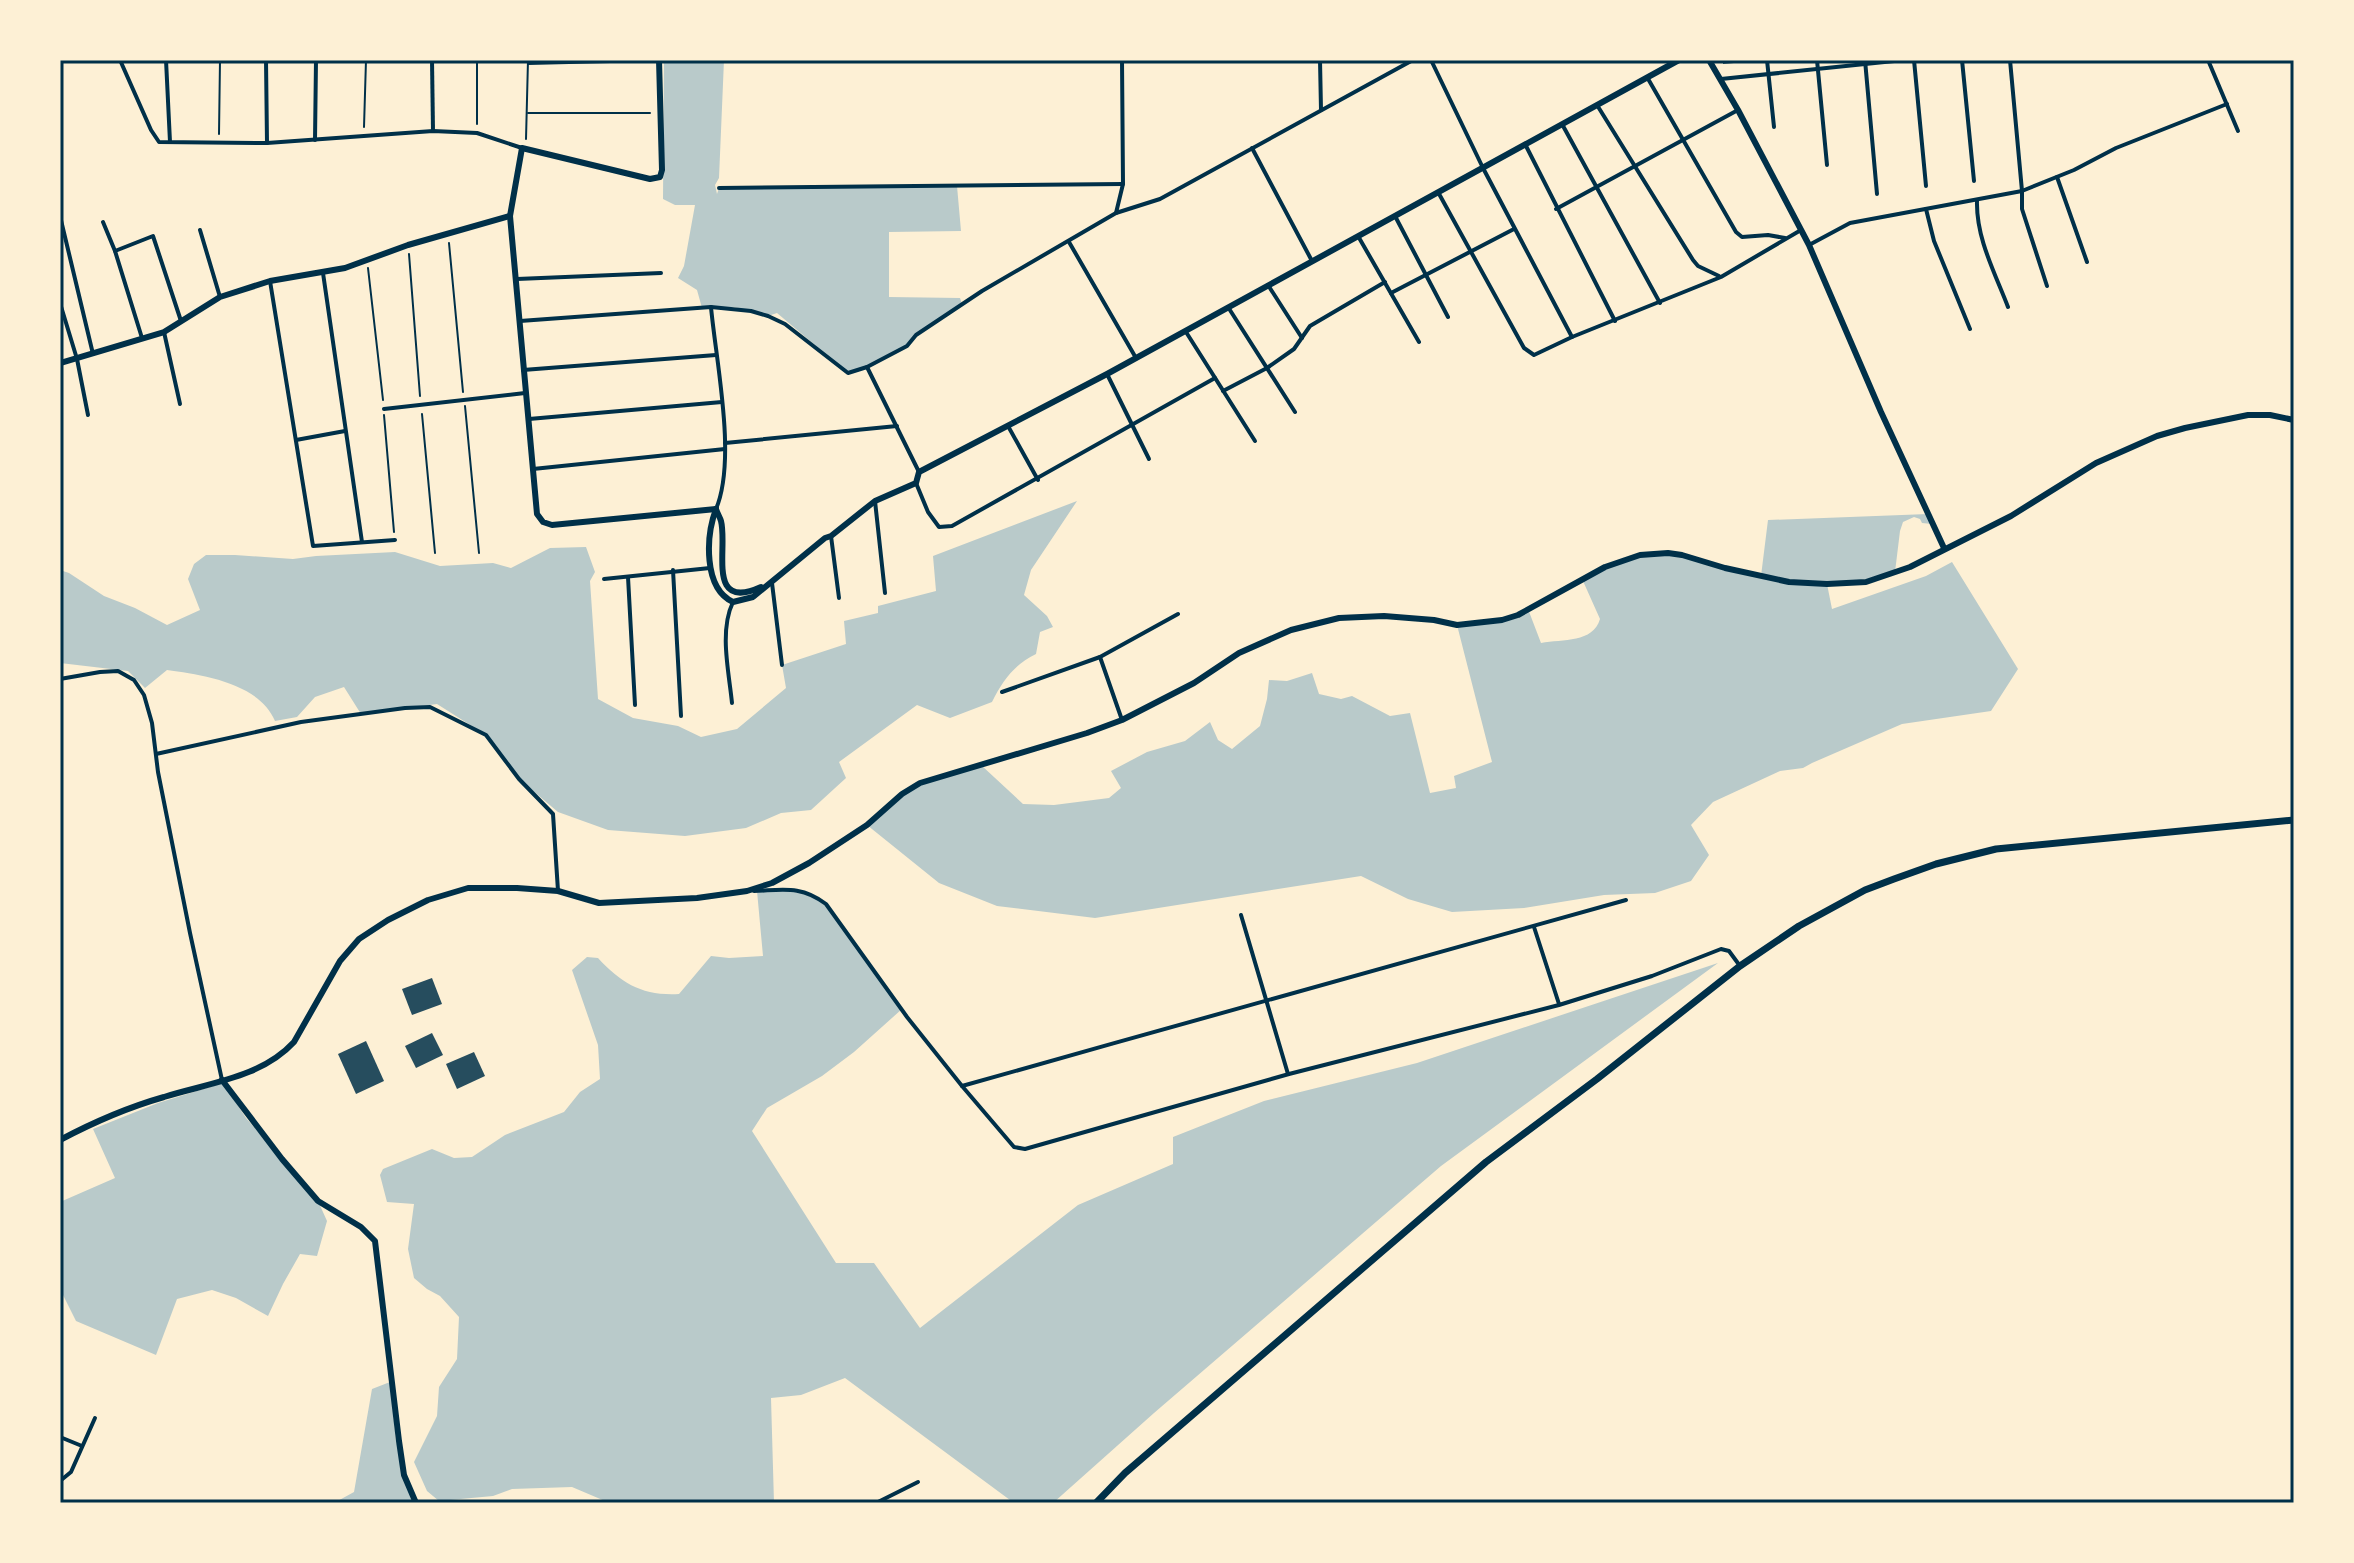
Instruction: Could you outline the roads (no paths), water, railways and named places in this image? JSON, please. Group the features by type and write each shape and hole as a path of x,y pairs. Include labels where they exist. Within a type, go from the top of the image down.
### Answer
{"highway":[{"path":"1096,1503 1125,1473 1255,1359 1486,1162 1740,966 1834,906 1880,884 1936,864 1996,849 2294,820"}],"main road":[{"path":"716,509 711,522 710,568 713,583 719,593 733,602 753,597 875,501 916,483 919,472 1107,374 1679,60"},
{"path":"1709,60 1802,230 1944,548"},
{"path":"659,61 660,177 650,179 524,149 510,216 537,514 543,522 552,525 716,509"},
{"path":"60,363 164,332 220,297 270,281 345,268 510,216"},
{"path":"60,1140 162,1097 245,1075 284,1052 294,1042 340,961 359,939 428,900 468,888 558,891 599,903 697,898 747,891 772,883 809,863 867,825 902,794 920,783 1122,720 1194,683 1239,653 1291,630 1339,618 1384,616 1457,625 1502,620 1518,615 1605,567 1640,555 1668,553 1789,582 1849,584 1884,577 2011,516 2096,463 2157,436 2248,415 2294,420"},
{"path":"716,509 721,522 721,567 727,585 736,592 744,593 769,583"},
{"path":"222,1080 318,1201 361,1227 375,1241 390,1382 404,1475 416,1503"}],"street":[{"path":"120,60 159,142 267,143 433,131 477,133 524,149"},
{"path":"166,60 170,142"},
{"path":"266,60 267,143"},
{"path":"315,140 316,60"},
{"path":"432,60 433,131"},
{"path":"1116,213 1123,184 1122,60"},
{"path":"1320,60 1321,110"},
{"path":"520,321 711,307 751,311 768,316 803,336 848,373 867,367 907,346 916,335 982,291 1116,213 1160,199 1413,60"},
{"path":"1431,60 1514,229 1572,337"},
{"path":"1767,60 1774,127"},
{"path":"1817,60 1827,165"},
{"path":"1721,79 1904,60"},
{"path":"1914,60 1926,186"},
{"path":"1962,60 1974,181"},
{"path":"2010,60 2022,209 2047,286"},
{"path":"2208,60 2238,131"},
{"path":"1865,62 1877,194"},
{"path":"1647,77 1736,232 1742,237 1768,235 1787,238"},
{"path":"1809,245 1850,223 2022,191 2116,148 2227,104"},
{"path":"1597,105 1693,260 1698,266 1721,277"},
{"path":"1556,209 1738,110"},
{"path":"1562,124 1660,303"},
{"path":"1525,144 1615,321"},
{"path":"1252,148 1312,261"},
{"path":"2057,176 2087,262"},
{"path":"719,188 1123,184"},
{"path":"1438,192 1524,348 1534,355 1721,277 1802,230"},
{"path":"1977,201 1979,232 2008,307"},
{"path":"1926,209 1934,241 1970,329"},
{"path":"60,216 93,354"},
{"path":"1395,216 1448,317"},
{"path":"103,222 142,340"},
{"path":"1391,293 1514,229"},
{"path":"200,230 220,297"},
{"path":"115,251 153,236 182,323"},
{"path":"1358,236 1419,342"},
{"path":"1069,241 1136,358"},
{"path":"323,273 362,542"},
{"path":"517,279 661,273"},
{"path":"270,281 313,546 395,540"},
{"path":"1223,391 1267,368 1294,349 1310,326 1385,282"},
{"path":"1268,285 1302,338"},
{"path":"60,303 77,359 88,415"},
{"path":"711,307 725,446 722,495 716,509"},
{"path":"1228,307 1295,412"},
{"path":"1185,330 1255,441"},
{"path":"164,332 180,404"},
{"path":"523,370 716,355"},
{"path":"867,367 919,472"},
{"path":"1107,374 1149,459"},
{"path":"916,483 928,512 939,527 952,526 1215,378"},
{"path":"384,409 525,393"},
{"path":"527,419 722,402"},
{"path":"1007,425 1038,480"},
{"path":"532,469 897,426"},
{"path":"295,440 345,431"},
{"path":"875,501 885,593"},
{"path":"831,536 839,598"},
{"path":"604,579 710,568"},
{"path":"673,570 681,716"},
{"path":"628,577 635,705"},
{"path":"769,583 782,665"},
{"path":"732,703 727,638 728,613 733,602"},
{"path":"1002,692 1100,657 1178,614"},
{"path":"1100,657 1122,720"},
{"path":"60,679 118,671 134,680 144,695 222,1080"},
{"path":"156,754 301,722 430,707 486,735 519,779 553,814 558,891"},
{"path":"747,891 798,890 811,893 826,904 907,1017 962,1086 1014,1147 1025,1149 1289,1074 1559,1005 1652,976 1721,949 1729,951 1740,966"},
{"path":"962,1086 1626,900"},
{"path":"1241,915 1289,1074"},
{"path":"1534,927 1559,1005"},
{"path":"60,1481 71,1472 95,1418"},
{"path":"60,1437 82,1446"},
{"path":"876,1503 918,1482"}]}
